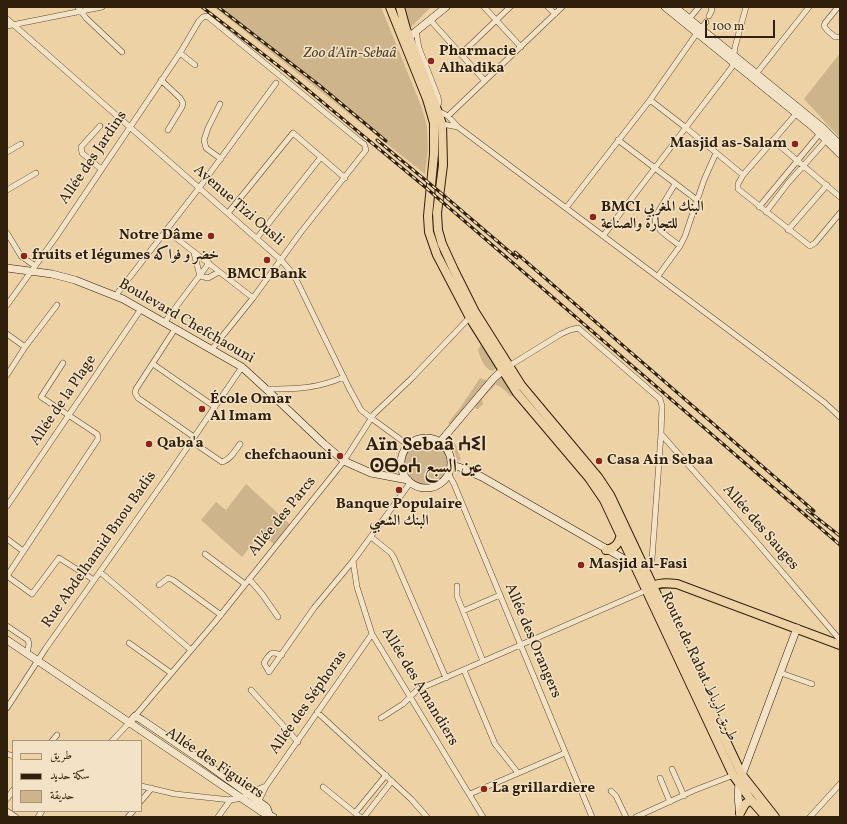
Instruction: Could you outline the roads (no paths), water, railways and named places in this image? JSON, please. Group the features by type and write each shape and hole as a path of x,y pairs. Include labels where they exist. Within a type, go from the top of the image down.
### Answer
{"main road":[{"name":"Route de Rabat طريق الرباط","path":"391,7 409,35 442,124 443,165 437,206 438,230 447,256 473,315"},
{"path":"399,7 409,35"},
{"name":"Route de Rabat طريق الرباط","path":"409,35 434,123 434,154 428,209 428,223 436,255 506,368 525,404 599,491 640,568"},
{"name":"Route de Rabat طريق الرباط","path":"506,368 604,486 620,517 649,588 738,778"},
{"path":"606,550 615,547 619,542 621,534"},
{"path":"649,588 667,583 677,584 798,628 840,645"},
{"path":"738,778 751,800 766,817"},
{"path":"738,778 775,817"},
{"path":"740,815 746,804 751,800"}],"street":[{"path":"7,26 79,9 102,7"},
{"path":"409,35 431,20 446,7"},
{"path":"484,7 521,47"},
{"path":"461,54 510,7"},
{"path":"548,7 555,14"},
{"path":"448,116 562,7"},
{"path":"665,7 699,31 734,59 796,114 822,131"},
{"path":"675,7 689,19 699,31"},
{"path":"689,19 699,7"},
{"path":"709,16 712,10 711,7"},
{"path":"602,236 729,71 734,59 746,7"},
{"path":"756,74 809,7"},
{"path":"838,7 824,26 836,37 840,37"},
{"path":"79,9 122,52"},
{"name":"Allée des Jardins","path":"7,305 56,238 180,53 198,23 205,16 210,18 364,144 366,152 345,178"},
{"name":"Avenue Tizi Ousli","path":"7,19 281,260 294,276 361,410 408,445"},
{"path":"431,20 485,81"},
{"path":"566,208 650,100 706,22"},
{"path":"180,53 195,65"},
{"path":"734,59 756,74 822,131 840,154"},
{"path":"161,80 180,98 183,103 182,108 168,130"},
{"path":"116,295 167,231 276,82"},
{"path":"650,100 685,127 743,176"},
{"path":"220,104 208,128 204,142 206,148 221,158"},
{"path":"437,109 448,116 458,127 602,236 658,276 819,399 840,417"},
{"path":"796,114 743,176 738,184 738,189 807,245 812,245 840,213"},
{"path":"442,124 458,127"},
{"path":"100,126 81,149 82,153 101,169"},
{"path":"759,207 822,131"},
{"path":"212,349 253,298 301,232 345,178 293,133 228,213"},
{"path":"829,138 840,144"},
{"path":"766,212 788,183 829,138"},
{"path":"618,140 697,200"},
{"path":"773,140 840,197"},
{"path":"7,152 21,144"},
{"path":"658,276 680,246 688,229 697,200 716,153"},
{"path":"257,238 321,157"},
{"path":"7,190 36,173"},
{"path":"675,184 655,217 654,222 659,229 680,246"},
{"path":"788,230 827,185"},
{"path":"167,231 253,298"},
{"path":"7,234 21,256 33,268"},
{"path":"194,252 200,276"},
{"path":"164,323 209,263"},
{"name":"Boulevard Chefchaouni","path":"7,268 33,268 76,280 116,295 212,349 242,368 266,388 324,444 344,461 371,473 409,482"},
{"path":"200,276 208,278 219,272"},
{"path":"7,375 25,347 56,305"},
{"name":"Allée de la Plage","path":"7,506 141,309"},
{"name":"Allée des Parcs","path":"113,740 221,615 344,461 370,418 412,378 473,315"},
{"path":"440,442 494,378 506,368 561,334 578,328 658,396 662,406 652,559 648,566 640,568 482,478 462,468 452,465"},
{"path":"175,329 136,389 136,396 222,462 226,461 240,444"},
{"path":"7,334 25,347"},
{"path":"63,363 41,397 97,434 98,439 7,576 32,594 59,558 94,580"},
{"path":"153,364 215,407"},
{"name":"Rue Abdelhamid Bnou Badis","path":"7,708 38,660 242,368"},
{"path":"266,388 316,387 344,377"},
{"name":"Allée des Sauges","path":"661,434 754,539 840,640"},
{"path":"420,438 427,438 440,442 447,448 451,456 452,465 449,475 438,486 431,488 417,487 409,482 401,467 402,456 408,445 420,438"},
{"path":"390,477 401,467"},
{"name":"Allée des Orangers","path":"449,475 592,817"},
{"path":"282,655 314,608 353,561 409,482"},
{"path":"371,537 394,558 446,678"},
{"path":"7,539 23,551"},
{"path":"205,554 245,584"},
{"name":"Allée des Amandiers","path":"353,561 357,587 372,634 483,817"},
{"path":"100,572 191,650"},
{"path":"159,585 168,578 173,580 221,615"},
{"path":"249,579 262,594 278,617"},
{"path":"457,586 457,593 463,611 483,661"},
{"path":"381,718 396,708 417,690 649,588"},
{"path":"463,611 500,595"},
{"path":"7,626 28,640 30,644 27,653"},
{"path":"740,815 738,778 781,674 798,628"},
{"name":"Allée des Séphoras","path":"257,804 266,786 372,634"},
{"name":"Allée des Figuiers","path":"7,640 236,793 245,796"},
{"path":"129,643 171,673"},
{"path":"464,670 495,744 518,773"},
{"path":"781,674 812,684"},
{"path":"251,690 298,742"},
{"path":"317,712 412,799 427,817"},
{"name":"Allée des Figuiers","path":"135,716 201,760 257,804 263,813 271,816"},
{"path":"53,740 56,735"},
{"path":"470,794 565,753"},
{"path":"672,769 684,796"},
{"path":"355,813 386,775"},
{"path":"660,778 670,802"},
{"path":"636,817 647,815 684,796 738,778"},
{"path":"364,817 392,781"},
{"path":"810,817 840,784"},
{"path":"142,786 194,797 231,800 245,796 266,786"},
{"path":"323,787 360,817"},
{"path":"142,800 152,788"},
{"path":"611,791 616,796 626,817"},
{"path":"218,817 236,793"},
{"path":"7,811 16,817"}],"railway":[{"path":"202,7 285,71 425,187 840,545"},
{"path":"218,7 319,85 386,141"},
{"path":"377,140 517,258"},
{"path":"515,252 814,511"},
{"path":"807,510 840,536"}],"place":[{"name":"Pharmacie Alhadika","path":"431,61"},
{"name":"Masjid as-Salam","path":"795,144"},
{"name":"BMCI البنك المغربي للتجارة والصناعة","path":"593,217"},
{"name":"Notre Dâme","path":"211,236"},
{"name":"fruits et légumes خضر و فواكه","path":"24,256"},
{"name":"BMCI Bank","path":"267,260"},
{"name":"École Omar Al Imam","path":"202,409"},
{"name":"Qaba'a","path":"149,444"},
{"name":"chefchaouni","path":"340,456"},
{"name":"Casa Ain Sebaa","path":"599,461"},
{"name":"Banque Populaire البنك الشعبي","path":"399,490"},
{"name":"Masjid al-Fasi","path":"581,565"},
{"name":"La grillardiere","path":"484,789"}],"district":[{"name":"Aïn Sebaâ ⵄⵉⵏ ⵙⴱⴰⵄ عين السبع","path":"426,458"}],"park label":[{"name":"Zoo d'Aïn-Sebaâ","path":"350,54"}]}
